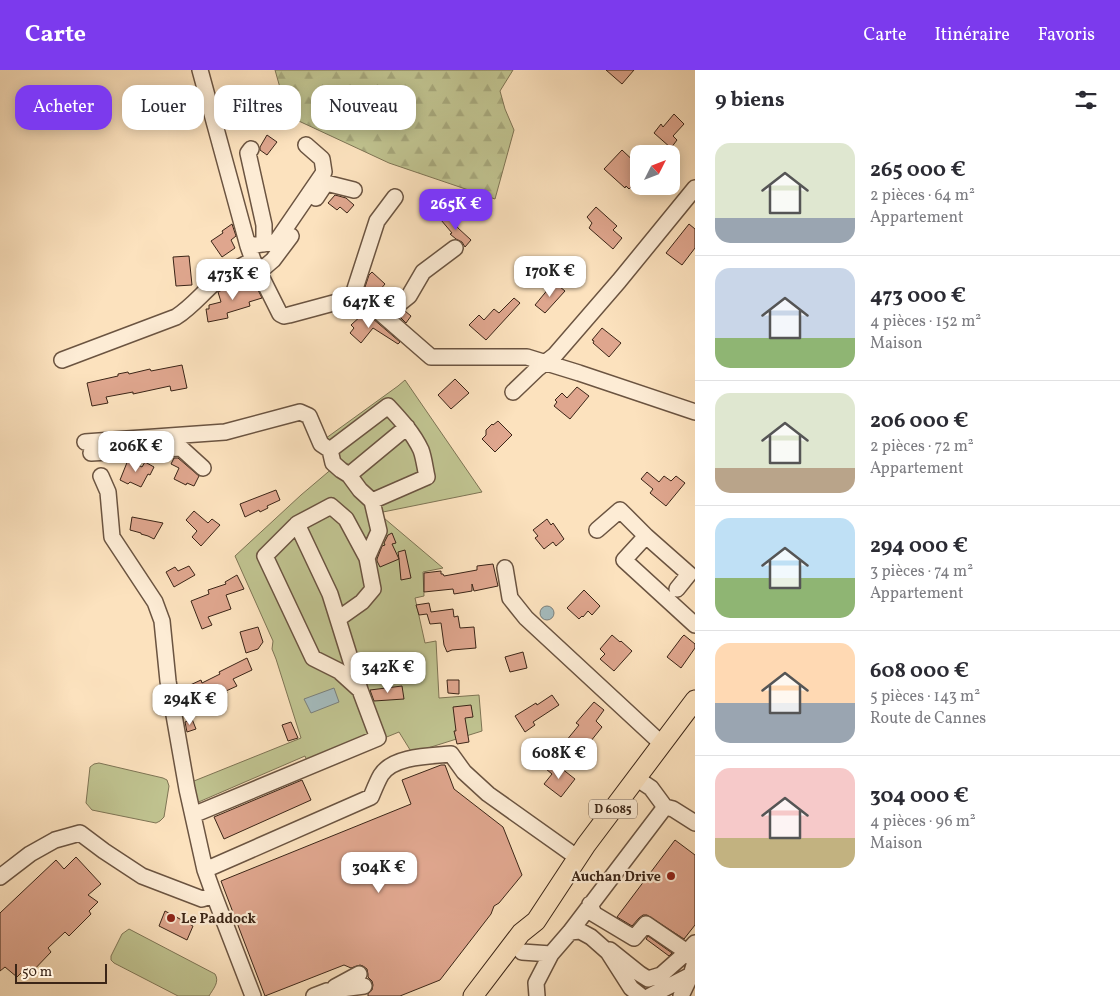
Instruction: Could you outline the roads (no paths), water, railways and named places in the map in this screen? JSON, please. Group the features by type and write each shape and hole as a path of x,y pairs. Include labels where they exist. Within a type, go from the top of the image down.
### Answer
{"main road":[{"name":"D 6085","path":"485,991 522,952 531,938 536,921 578,858 695,700"},
{"name":"D 6085","path":"485,991 521,933 536,921"}],"street":[{"path":"200,70 253,259 280,314 284,316 352,298 380,313 431,357 528,357 695,412"},
{"path":"264,244 276,242 324,172 322,159 306,145"},
{"path":"62,360 176,317 211,286 230,272 253,259 264,244 264,225 248,154 251,150"},
{"path":"253,259 274,260 326,183 354,190"},
{"path":"513,392 554,355 619,281 695,188"},
{"path":"352,298 377,221 395,198"},
{"path":"380,313 409,296 423,272 455,248"},
{"path":"330,450 388,406 407,427 422,452 427,477 372,501"},
{"path":"203,468 181,448 88,447 225,432 300,412 309,416 320,444 330,450 334,463 349,475 360,490 372,501 379,531 367,558"},
{"path":"349,475 407,427"},
{"path":"101,476 108,492 112,537 155,602 162,621 168,681 192,815 214,895 253,996"},
{"path":"338,619 362,602 373,590 367,558 346,519 331,506 297,524 265,556 312,658 339,671 360,690"},
{"path":"598,530 620,510 689,574 677,589"},
{"path":"192,815 378,738 360,690 330,594 297,524"},
{"path":"646,536 624,560 695,625"},
{"path":"506,568 510,598 526,618 662,744"},
{"path":"206,870 371,797 381,774 396,762 451,754 464,772 488,794 578,858"},
{"path":"636,778 651,788 665,806 695,823"},
{"path":"537,996 536,982 551,954 592,909 665,806"},
{"path":"0,877 30,854 55,840 80,833 142,876 202,899 214,895"},
{"path":"592,909 634,938 646,924 691,948 694,962 691,975 681,996"},
{"path":"592,909 600,933 609,951 631,988 641,996"},
{"path":"570,932 580,931 591,937 648,979 662,975 691,948"},
{"path":"522,952 551,954"},
{"path":"650,996 691,975"},
{"path":"666,996 691,975"},
{"path":"675,996 691,975"},
{"path":"329,995 362,980"},
{"path":"464,996 485,991"}],"water":[{"path":"544,606 550,606 554,613 550,620 544,620 540,616 540,610"},
{"path":"334,688 339,702 311,713 304,699"}],"place":[{"name":"Auchan Drive","path":"671,876"},
{"name":"Le Paddock","path":"171,918"}]}
